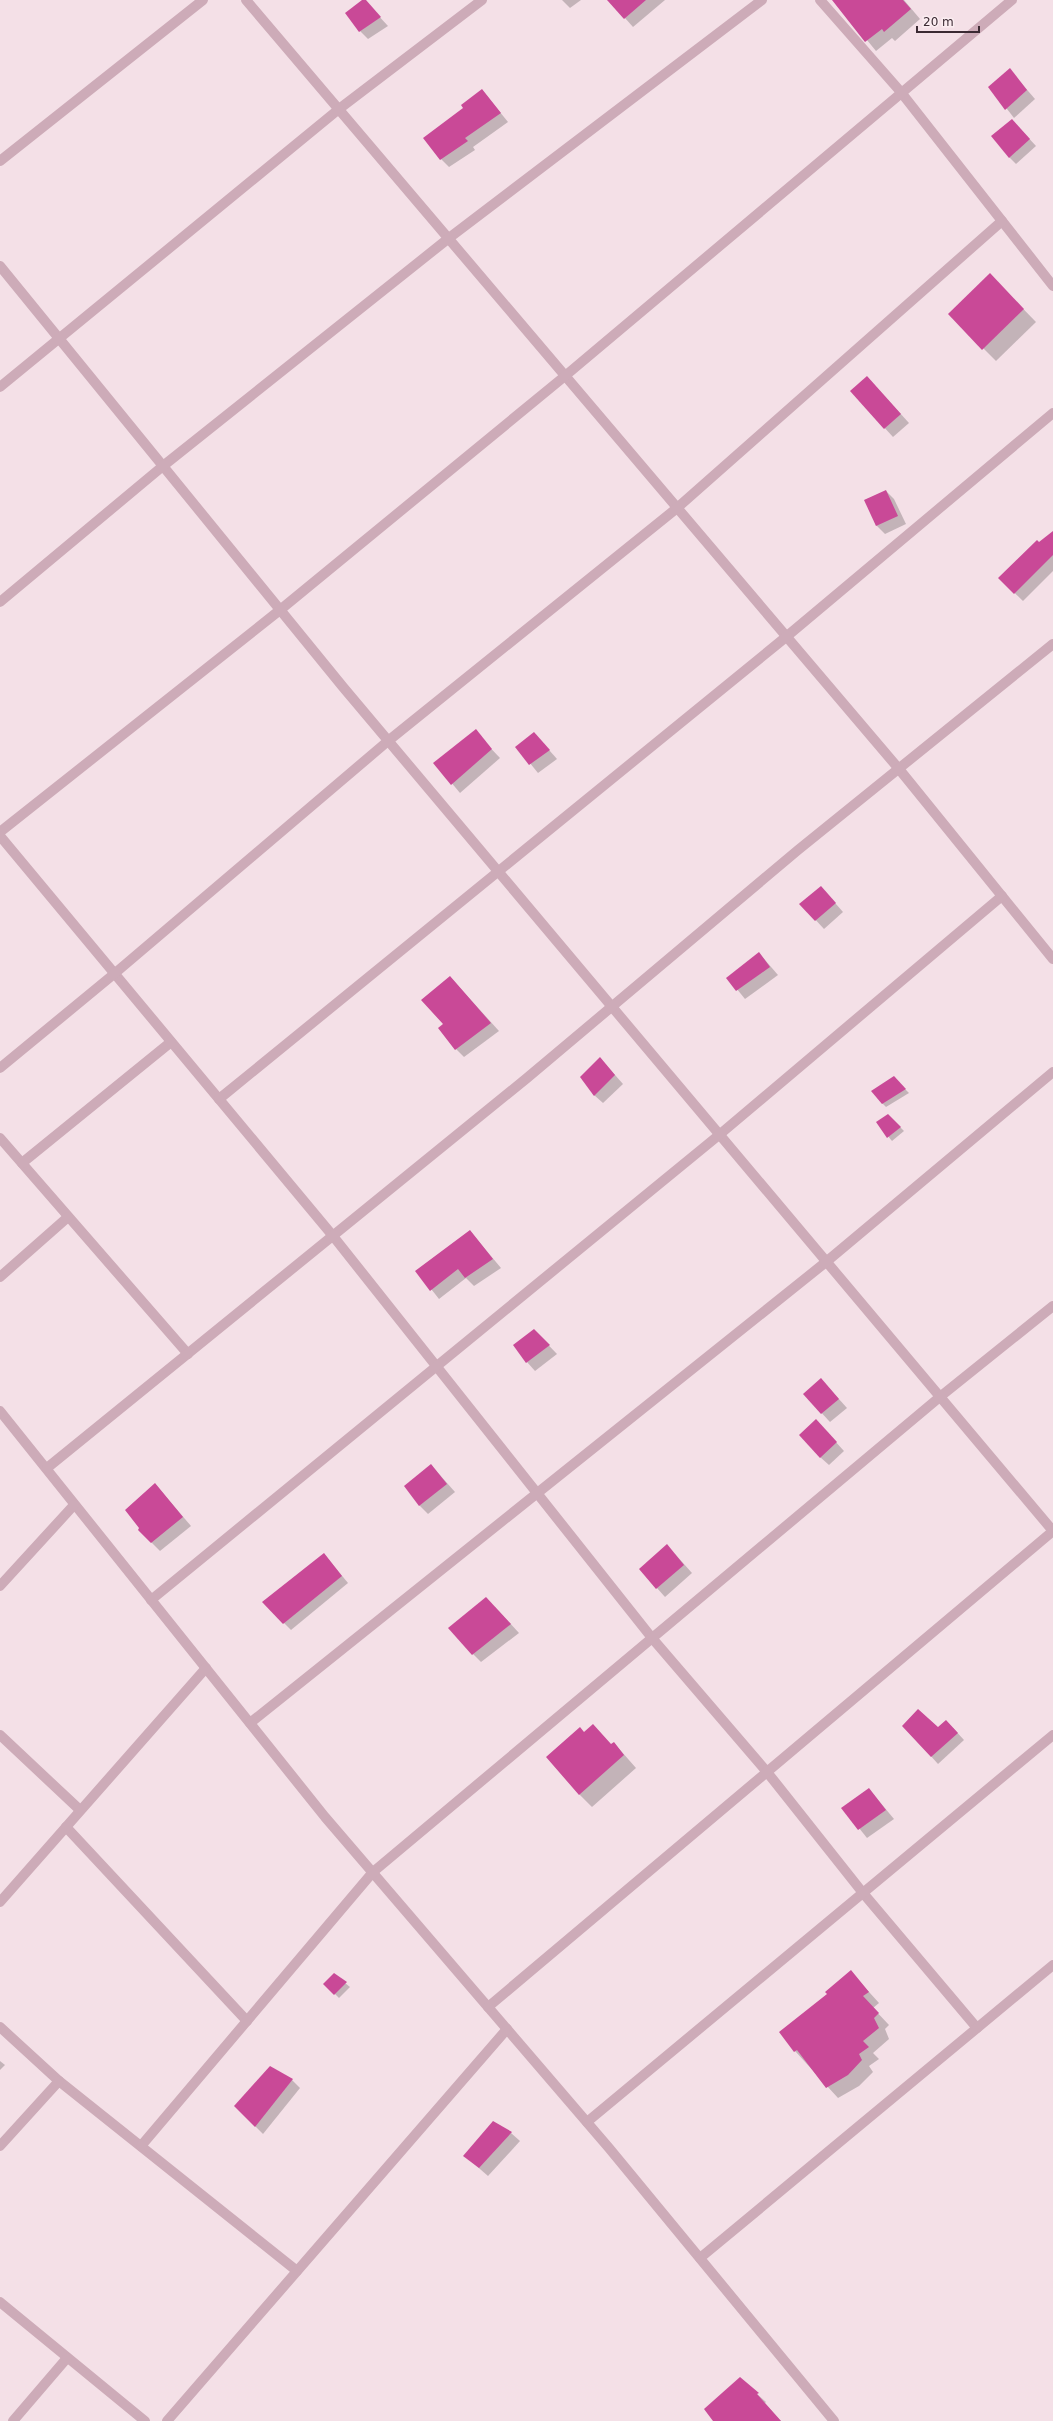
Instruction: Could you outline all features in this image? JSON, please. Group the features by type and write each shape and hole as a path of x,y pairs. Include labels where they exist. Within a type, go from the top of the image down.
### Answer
{"street":[{"path":"0,161 202,0"},
{"path":"246,0 899,769 1053,959"},
{"path":"0,387 339,109 482,0"},
{"path":"0,602 163,466 449,238 762,0"},
{"path":"820,0 900,91 1053,286"},
{"path":"0,832 280,610 565,376 900,91 1012,0"},
{"path":"0,1068 114,974 388,741 677,508 1002,221"},
{"path":"0,266 388,741 826,1262 941,1396 1053,1531 488,2007"},
{"path":"219,1099 499,873 1053,413"},
{"path":"47,1468 333,1236 611,1007 798,850 1053,644"},
{"path":"0,836 333,1236 437,1365 652,1638 767,1772 863,1893 977,2028"},
{"path":"151,1600 719,1134 1002,896"},
{"path":"22,1163 171,1042"},
{"path":"250,1724 826,1262 1053,1072"},
{"path":"0,1138 188,1354"},
{"path":"0,1277 68,1217"},
{"path":"141,2146 373,1872 941,1396 1053,1306"},
{"path":"0,1411 250,1724 373,1872 587,2122 834,2421"},
{"path":"0,1586 74,1505"},
{"path":"0,1902 206,1668"},
{"path":"0,1735 80,1810"},
{"path":"587,2122 1053,1735"},
{"path":"66,1827 246,2021"},
{"path":"700,2258 1053,1965"},
{"path":"0,2027 59,2081 296,2271"},
{"path":"167,2421 507,2029"},
{"path":"0,2146 59,2081"},
{"path":"0,2302 145,2421"},
{"path":"13,2421 67,2358"}],"building":[{"path":"362,0 366,0 381,17 359,32 345,13"},
{"path":"607,0 646,0 624,19"},
{"path":"832,0 903,0 911,9 884,32 882,29 865,42"},
{"path":"1010,68 1027,90 1005,110 988,87"},
{"path":"482,89 501,113 465,138 468,141 440,160 423,138 463,108 461,105"},
{"path":"1012,119 1030,139 1009,158 991,136"},
{"path":"990,273 1024,309 982,350 948,314"},
{"path":"867,376 901,414 884,429 850,391"},
{"path":"886,490 898,516 876,526 864,500"},
{"path":"1053,531 1053,555 1014,594 998,578 1037,540 1039,542"},
{"path":"476,729 492,749 451,785 433,763"},
{"path":"534,732 550,750 529,765 515,747"},
{"path":"821,886 836,903 815,921 799,904"},
{"path":"759,952 770,967 736,991 726,978"},
{"path":"450,976 491,1023 455,1050 438,1028 443,1024 421,1000"},
{"path":"600,1057 615,1075 594,1096 580,1077"},
{"path":"894,1076 906,1089 882,1104 871,1091"},
{"path":"888,1114 901,1127 887,1138 876,1122"},
{"path":"470,1230 493,1259 465,1278 458,1269 430,1291 415,1271"},
{"path":"534,1329 550,1345 526,1363 513,1345"},
{"path":"821,1378 839,1399 821,1414 803,1394"},
{"path":"816,1419 837,1442 820,1458 799,1435"},
{"path":"431,1464 447,1484 419,1506 404,1486"},
{"path":"155,1483 183,1517 151,1543 138,1530 139,1528 125,1510"},
{"path":"667,1544 684,1565 656,1589 639,1569"},
{"path":"324,1553 342,1576 283,1624 262,1602"},
{"path":"486,1597 511,1624 472,1655 448,1628"},
{"path":"918,1709 938,1727 946,1720 958,1733 931,1757 902,1726"},
{"path":"593,1724 611,1744 614,1742 624,1755 579,1795 546,1757 580,1727 584,1732"},
{"path":"869,1788 886,1810 858,1830 841,1808"},
{"path":"851,1970 869,1992 863,1996 879,2013 874,2018 879,2028 863,2041 869,2047 859,2054 862,2060 848,2075 826,2088 797,2050 794,2052 779,2032 827,1994 825,1992"},
{"path":"334,1973 347,1982 334,1995 323,1984"},
{"path":"270,2066 293,2079 255,2127 234,2106"},
{"path":"493,2121 512,2132 479,2168 463,2156"},
{"path":"740,2377 759,2393 757,2394 781,2421 713,2421 704,2409"}]}
